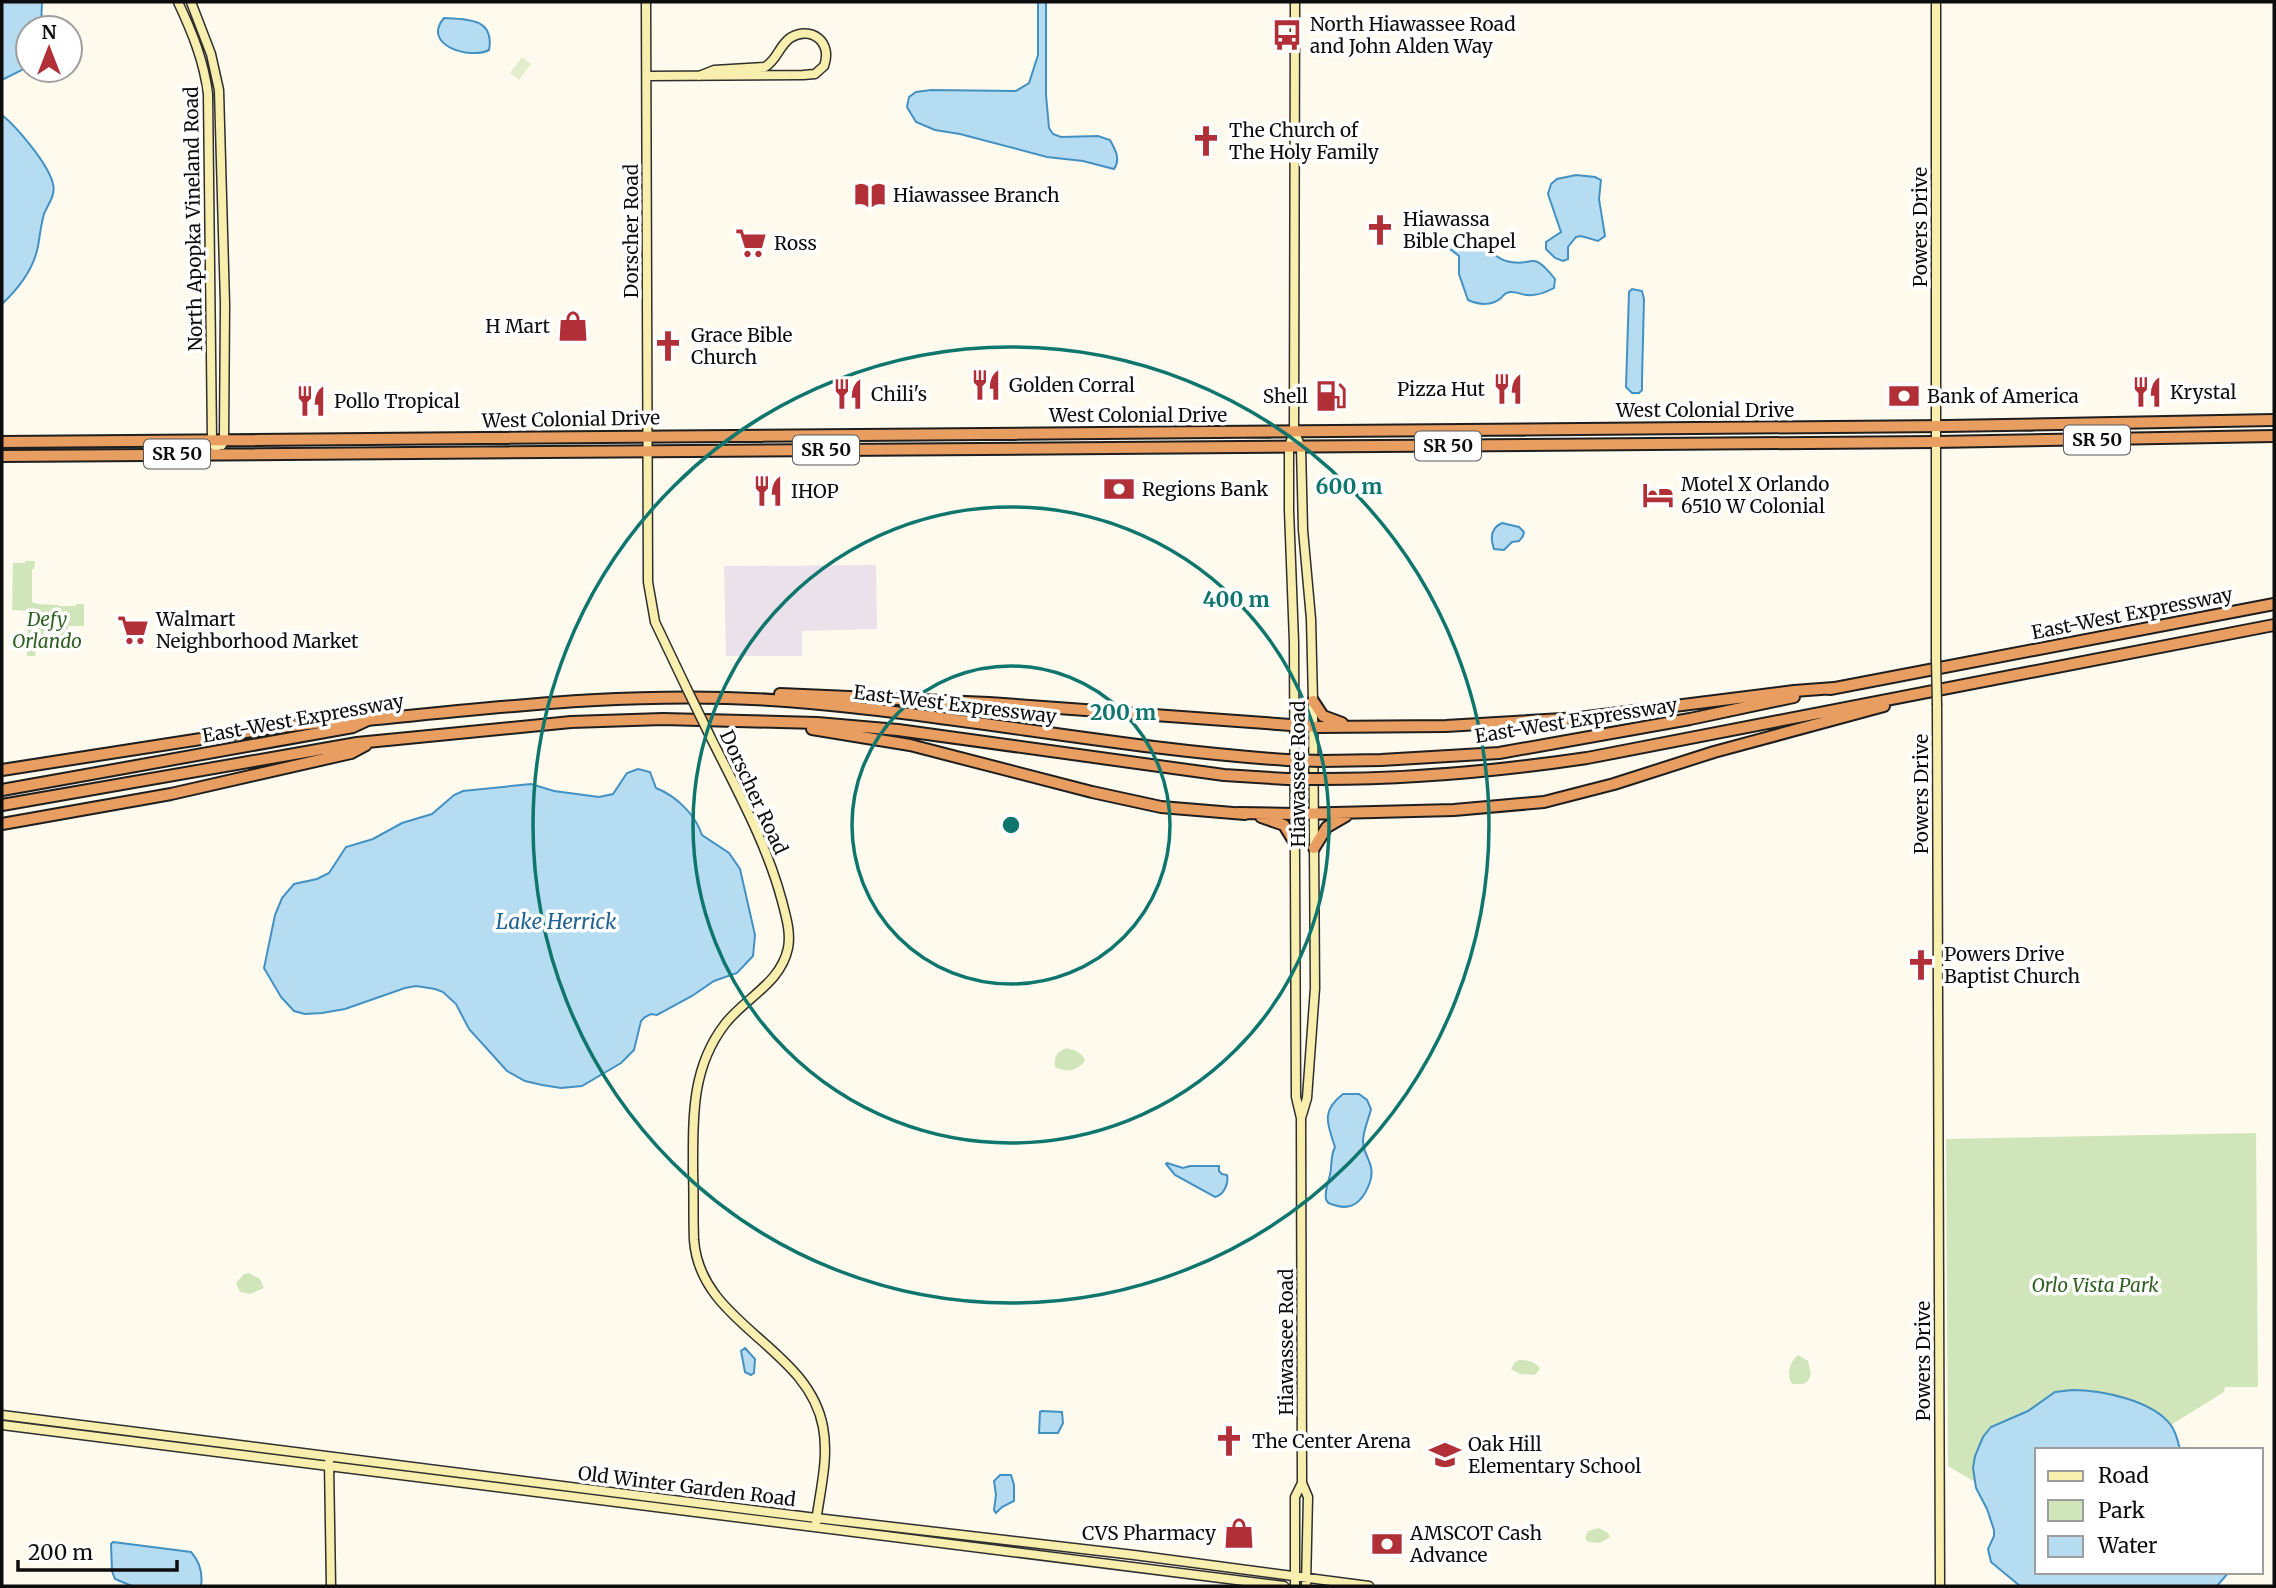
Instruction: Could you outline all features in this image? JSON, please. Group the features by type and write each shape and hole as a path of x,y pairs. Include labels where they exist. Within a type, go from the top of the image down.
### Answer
{"highway":[{"name":"West Colonial Drive","path":"2,442 1751,428 2274,420"},
{"path":"1639,444 1687,436 1695,428"},
{"path":"1695,444 1704,436 1751,428"},
{"path":"1446,446 1488,437 1497,429"},
{"path":"1505,445 1517,436 1557,429"},
{"path":"1031,449 1075,440 1080,438 1083,432"},
{"path":"1083,449 1086,443 1093,440 1153,437 1162,432"},
{"path":"882,450 883,434"},
{"name":"West Colonial Drive","path":"6,456 1935,442 2274,436"},
{"path":"406,453 418,446 454,438"},
{"path":"364,453 396,448 409,439"},
{"path":"6,456 43,442"},
{"name":"East-West Expressway","path":"2,790 353,727 368,720 576,700 652,697 745,699 833,706 943,718 1164,750 1287,760 1381,760 1499,753 1690,719 1834,688 2274,604"},
{"name":"East-West Expressway","path":"2,805 372,742 571,722 675,719 817,723 898,730 1187,770 1287,779 1399,778 1510,770 1896,700 2274,625"},
{"path":"745,699 756,694 897,698 1314,726 1457,726 1554,720 1834,688"},
{"path":"796,723 814,730 910,745 1161,807 1239,813 1314,814 1454,810 1544,802 1614,784 1714,752 1879,708 1896,700"},
{"path":"1313,701 1323,716 1355,726"},
{"path":"2,770 265,729 351,719 368,720"},
{"path":"2,824 171,794 351,752 372,742"},
{"path":"1239,813 1284,825 1295,843"},
{"path":"1314,848 1333,821 1353,813"}],"main road":[{"name":"North Apopka Vineland Road","path":"178,2 205,69 208,94 212,440"},
{"name":"North Apopka Vineland Road","path":"191,2 211,54 219,90 225,304 224,440"},
{"name":"Dorscher Road","path":"646,2 646,452 650,598 660,635 767,852 788,922 789,938 786,954 776,974 738,1009 723,1027 707,1053 699,1076 693,1125 694,1243 703,1275 716,1297 797,1374 815,1401 823,1426 825,1447 815,1528"},
{"name":"Hiawassee Road","path":"1295,2 1294,431 1289,447 1295,724 1296,1097 1301,1118 1302,1483 1308,1497 1307,1582"},
{"name":"Powers Drive","path":"1936,2 1935,442 1940,1586"},
{"path":"647,76 699,76 812,75 824,66 827,49 823,41 816,37 795,36 784,43 771,64 765,67 714,70 699,76"},
{"name":"Hiawassee Road","path":"1294,431 1301,447 1314,726 1315,988 1307,1098 1301,1118"},
{"path":"212,440 218,454"},
{"path":"218,454 224,440"},
{"name":"Old Winter Garden Road","path":"2,1415 1295,1576 1307,1582 1369,1586"},
{"name":"Old Winter Garden Road","path":"2,1425 1284,1586"},
{"path":"329,1456 331,1586"},
{"name":"Hiawassee Road","path":"1295,1586 1295,1497 1302,1483"}],"shaded area":[{"path":"876,565 877,629 802,631 802,656 726,656 724,566"}],"green space":[{"path":"522,57 531,64 519,80 510,73"},
{"name":"Defy Orlando","path":"35,561 32,569 32,602 59,606 84,604 84,626 68,626 68,650 36,650 35,656 27,656 28,611 12,610 13,563"},
{"path":"1067,1048 1076,1051 1085,1061 1072,1070 1055,1067 1056,1055"},
{"name":"Orlo Vista Park","path":"2256,1133 2258,1387 2225,1387 2224,1392 2134,1448 2065,1434 2019,1457 1995,1494 1948,1466 1946,1139"},
{"path":"249,1273 260,1279 264,1288 250,1294 240,1292 236,1283 244,1274"},
{"path":"1798,1355 1808,1361 1811,1374 1804,1384 1792,1384 1789,1372"},
{"path":"1519,1360 1534,1363 1540,1369 1535,1375 1520,1374 1511,1369"},
{"path":"1599,1528 1610,1537 1600,1543 1588,1542 1585,1538 1588,1531"}],"water":[{"path":"2,2 42,2 42,14 14,14 14,74 2,80"},
{"path":"1038,2 1046,2 1046,95 1049,128 1053,134 1061,137 1098,136 1110,140 1117,158 1114,169 1083,161 1047,157 935,130 916,122 907,107 909,97 916,92 1016,91 1029,83 1038,55"},
{"path":"444,18 470,20 483,26 490,39 489,50 471,53 443,43 439,28"},
{"path":"2,115 39,157 54,188 44,214 33,262 19,285 2,304"},
{"path":"1576,175 1601,180 1599,199 1605,236 1598,241 1576,237 1568,247 1568,259 1563,261 1555,258 1546,249 1546,242 1561,232 1548,194 1551,184 1557,179"},
{"path":"1478,243 1506,261 1536,261 1555,279 1554,288 1534,295 1508,292 1490,303 1481,304 1468,300 1459,274 1459,256 1448,245"},
{"path":"1632,289 1642,291 1644,299 1642,390 1639,393 1632,393 1626,387 1629,292"},
{"path":"1502,523 1519,527 1524,532 1523,536 1504,550 1494,549 1492,534"},
{"name":"Lake Herrick","path":"638,769 650,772 656,788 684,807 695,820 702,835 729,853 740,869 755,935 753,956 737,973 714,981 657,1015 645,1017 641,1021 634,1050 621,1063 582,1086 561,1088 542,1085 525,1081 507,1071 469,1029 456,1004 443,992 435,989 416,986 405,988 345,1009 305,1014 294,1011 281,997 264,968 275,915 282,898 294,884 317,879 329,873 346,847 373,839 402,823 432,814 454,795 463,791 531,784 554,791 599,797 613,794 627,773"},
{"path":"1343,1094 1359,1094 1367,1100 1371,1109 1363,1141 1371,1170 1370,1182 1361,1199 1347,1207 1329,1204 1326,1195 1335,1147 1328,1124 1329,1112 1331,1106"},
{"path":"1167,1163 1183,1168 1219,1166 1219,1171 1227,1175 1226,1185 1221,1194 1215,1197 1175,1175"},
{"path":"745,1348 755,1359 754,1373 751,1375 745,1372 741,1351"},
{"path":"2055,1392 2097,1392 2138,1403 2162,1416 2172,1427 2179,1448 2035,1448 2035,1574 2227,1574 2217,1586 2020,1586 1991,1562 1988,1549 1994,1530 1976,1488 1973,1468 1975,1456 1983,1437 1991,1427 2028,1411"},
{"path":"1042,1411 1062,1412 1063,1423 1058,1433 1039,1433"},
{"path":"1000,1475 1011,1475 1014,1501 996,1513 994,1481"},
{"path":"113,1542 191,1552 200,1568 201,1586 132,1586 115,1579 112,1571"}],"place":[{"name":"North Hiawassee Road and John Alden Way","path":"1287,35"},
{"name":"The Church of The Holy Family","path":"1206,141"},
{"name":"Hiawassee Branch","path":"870,195"},
{"name":"Hiawassa Bible Chapel","path":"1380,230"},
{"name":"Ross","path":"751,243"},
{"name":"H Mart","path":"573,326"},
{"name":"Grace Bible Church","path":"668,346"},
{"name":"Golden Corral","path":"986,385"},
{"name":"Pizza Hut","path":"1508,389"},
{"name":"Krystal","path":"2147,392"},
{"name":"Chili's","path":"848,394"},
{"name":"Shell","path":"1331,396"},
{"name":"Bank of America","path":"1904,396"},
{"name":"Pollo Tropical","path":"311,401"},
{"name":"Regions Bank","path":"1119,489"},
{"name":"IHOP","path":"768,491"},
{"name":"Motel X Orlando 6510 W Colonial","path":"1658,495"},
{"name":"Walmart Neighborhood Market","path":"133,630"},
{"name":"Powers Drive Baptist Church","path":"1921,965"},
{"name":"The Center Arena","path":"1229,1441"},
{"name":"Oak Hill Elementary School","path":"1445,1455"},
{"name":"CVS Pharmacy","path":"1239,1533"},
{"name":"AMSCOT Cash Advance","path":"1387,1544"}]}
